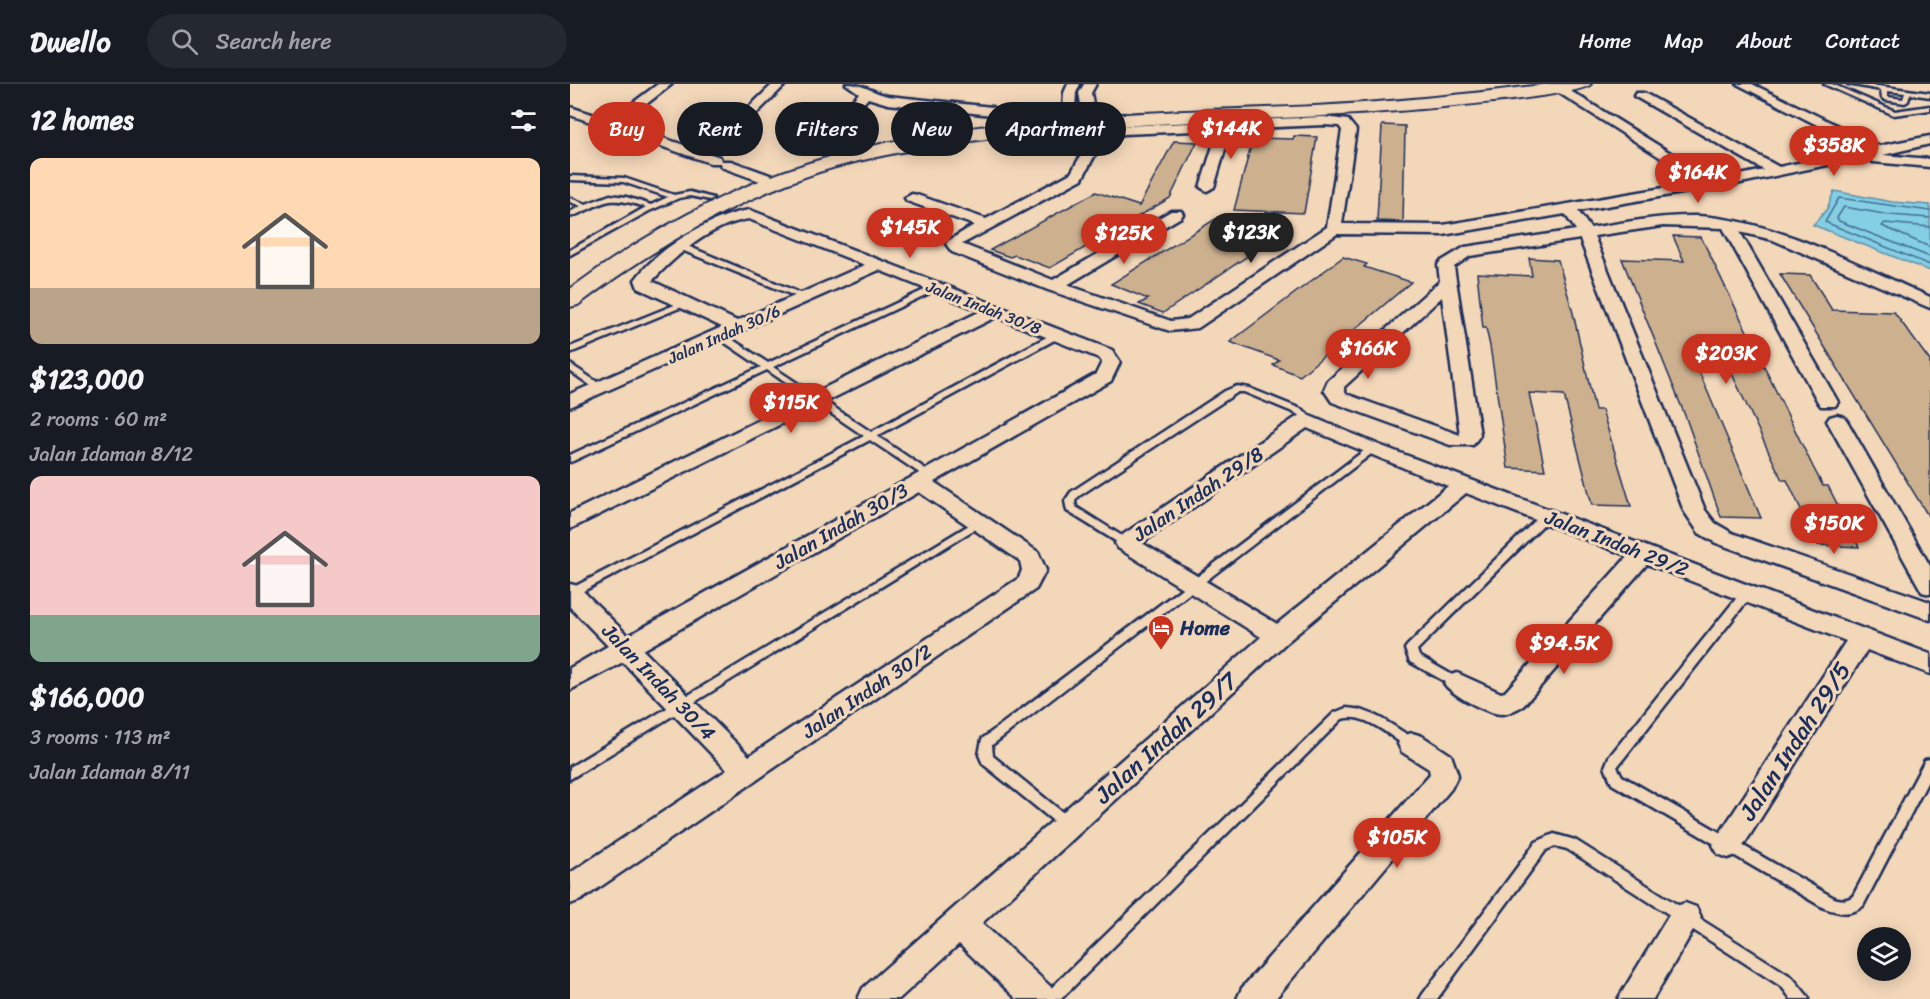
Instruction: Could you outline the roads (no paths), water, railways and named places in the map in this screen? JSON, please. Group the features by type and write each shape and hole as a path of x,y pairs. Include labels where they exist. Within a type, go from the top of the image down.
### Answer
{"main road":[{"path":"1126,114 1178,108 1314,104 1400,98 1527,84"},
{"path":"1126,116 1394,105 1564,85"},
{"path":"570,300 606,272 664,235 769,179 813,159 912,137 985,129"},
{"path":"570,280 645,232 711,198 769,179"}],"street":[{"path":"643,102 666,84"},
{"path":"761,102 780,84"},
{"path":"852,84 866,93 888,100 985,110"},
{"path":"1069,102 1074,84"},
{"path":"1086,102 1085,93 1090,84"},
{"path":"1743,84 1880,152"},
{"path":"1564,85 1714,180"},
{"path":"858,102 866,93"},
{"path":"1640,96 1776,171"},
{"path":"570,111 588,117"},
{"path":"1334,229 1349,130 1343,123 1226,125 1124,130 1105,134 1095,141 1077,176 958,239 954,244 958,249 1054,286 1170,326 1181,327 1192,324 1334,229 1443,230 1569,209 1714,180 1850,158 1930,141"},
{"path":"1207,187 1226,125"},
{"path":"665,144 769,179"},
{"path":"1850,158 1930,163"},
{"path":"912,198 987,224"},
{"path":"1569,209 1585,232 1695,511 1707,528 1724,538 1930,611"},
{"name":"Jalan Indah 30/8","path":"685,304 644,284 643,280 682,247 724,220 733,216 750,214 1106,354 1111,362 1109,369"},
{"path":"1054,286 1176,214"},
{"path":"1447,283 1335,385 1334,390 1338,398 1457,441 1466,441 1470,435 1446,266 1465,252 1585,232 1663,221 1728,224 1778,237 1930,303"},
{"path":"1728,224 1930,586"},
{"name":"Jalan Indah 30/6","path":"570,402 878,265"},
{"path":"685,304 738,328"},
{"path":"570,522 994,311"},
{"name":"Jalan Indah 30/3","path":"570,680 1104,377 1109,369"},
{"name":"Jalan Indah 29/2","path":"1305,420 1463,484 1930,664"},
{"name":"Jalan Indah 29/8","path":"1278,636 1126,543 1305,420"},
{"name":"Jalan Indah 30/2","path":"570,890 1028,583 1034,570 1030,556 979,522 924,479"},
{"name":"Jalan Indah 29/7","path":"875,999 1278,636 1463,484"},
{"path":"1457,683 1496,704 1509,702 1644,553"},
{"name":"Jalan Indah 30/4","path":"570,593 627,648 747,772"},
{"name":"Jalan Indah 29/5","path":"1728,846 1862,638"},
{"path":"1254,999 1441,781 1444,769 1440,763 1412,744"},
{"path":"1635,999 1685,917"},
{"path":"960,923 1040,999"}],"lane":[{"path":"1828,85 1839,84"},
{"path":"1828,85 1894,113 1930,108"},
{"path":"1853,95 1865,91 1854,85"},
{"path":"1854,85 1930,95"},
{"path":"1884,89 1885,98 1901,102 1905,101 1908,92"},
{"path":"570,178 624,180 675,198"},
{"path":"570,253 652,207 675,198 688,194 711,198"},
{"path":"570,215 586,206 614,196 652,207"},
{"path":"570,200 586,206"},
{"path":"682,247 808,298"},
{"path":"570,459 936,288"},
{"path":"570,350 685,304"},
{"path":"570,593 871,436 1057,335"},
{"path":"721,336 871,436 924,479"},
{"path":"570,367 600,388"},
{"path":"1126,543 1071,509 1070,501 1075,494 1237,389 1246,390 1298,411 1304,415 1305,420"},
{"path":"1069,826 988,760 985,755 986,743 1372,448"},
{"path":"1457,683 1414,659 1412,649 1546,516"},
{"path":"570,774 979,522"},
{"path":"1748,593 1611,767 1617,780 1837,907 1853,906 1930,764"},
{"path":"1050,999 1338,716 1343,713 1357,712 1412,744"},
{"path":"1428,999 1546,841 1562,840 1787,982 1802,999"}],"water":[{"path":"1834,191 1892,202 1930,205 1930,271 1813,225 1827,209"}],"place":[{"name":"Home","path":"1161,651"}]}
